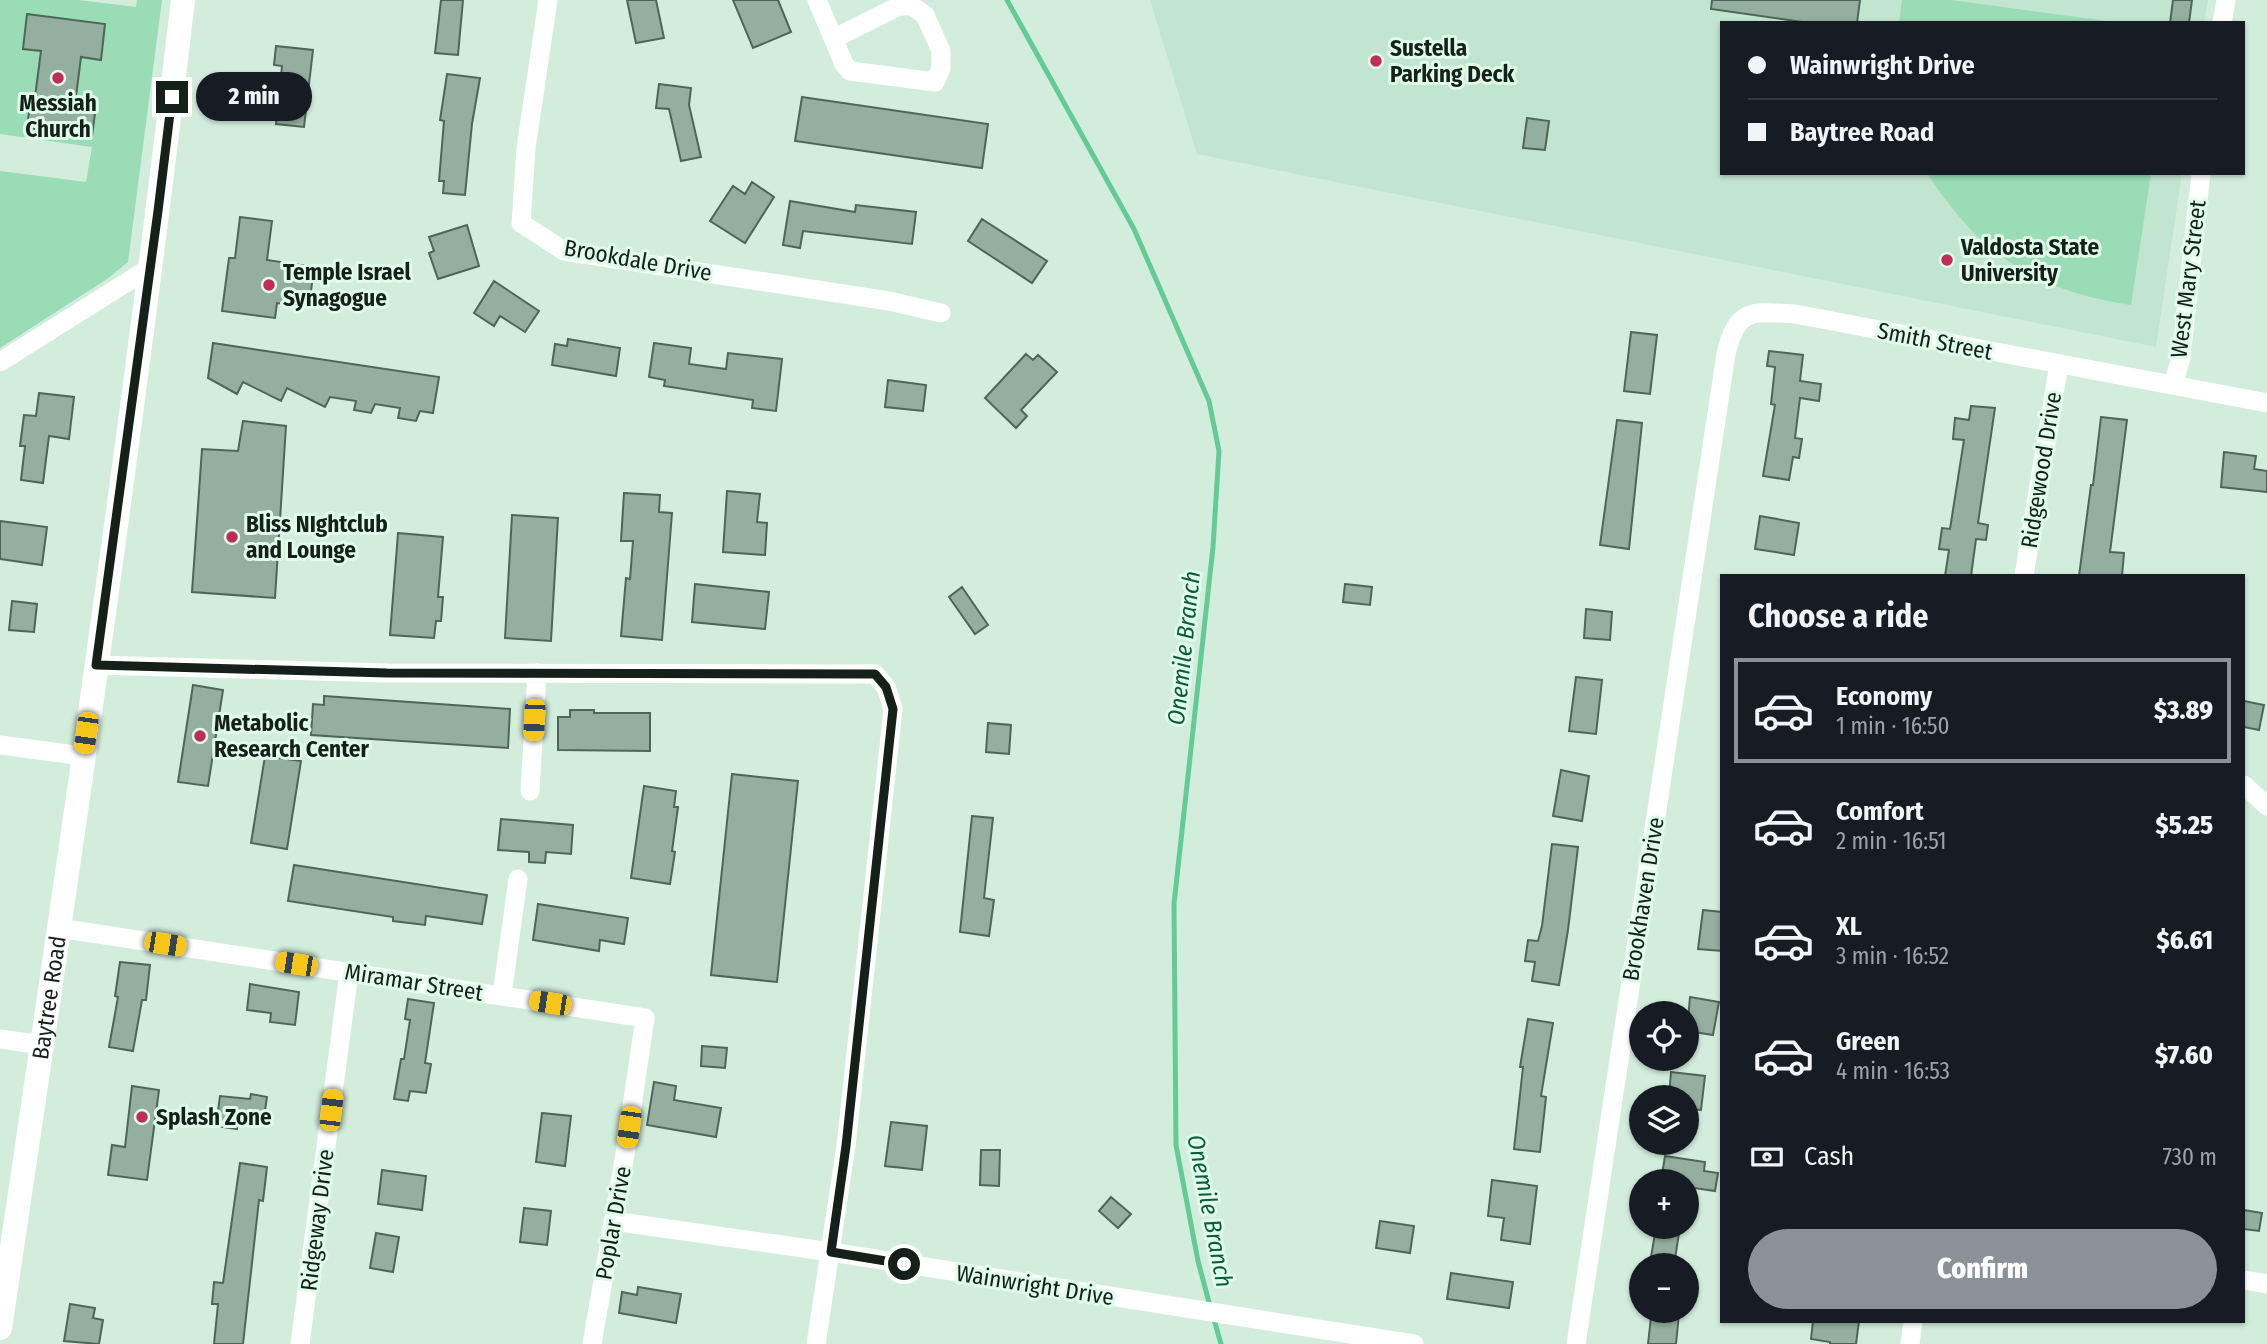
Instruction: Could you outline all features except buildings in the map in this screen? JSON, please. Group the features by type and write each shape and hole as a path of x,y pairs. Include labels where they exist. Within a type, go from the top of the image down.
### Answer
{"main road":[{"name":"Baytree Road","path":"0,1328 151,267 183,0"}],"street":[{"name":"Brookdale Drive","path":"548,0 526,148 521,223 564,251 851,295 941,313"},
{"path":"817,0 844,64 850,71 935,82 942,68 941,51 925,15 912,6 899,6 835,38"},
{"path":"2222,21 2226,0"},
{"name":"West Mary Street","path":"2174,384 2181,358 2201,175"},
{"path":"0,362 151,267"},
{"name":"Smith Street","path":"1711,454 1729,341 1736,324 1754,312 1795,314 2267,402"},
{"name":"Ridgewood Drive","path":"2024,574 2059,364"},
{"name":"Brookhaven Drive","path":"1576,1344 1711,454"},
{"path":"96,665 387,673 875,674 886,687 893,709 846,1146 817,1344"},
{"path":"530,791 537,673"},
{"path":"0,745 83,756"},
{"path":"2245,786 2267,806"},
{"path":"502,995 518,879"},
{"name":"Miramar Street","path":"59,928 645,1018"},
{"name":"Ridgeway Drive","path":"300,1344 349,972"},
{"name":"Poplar Drive","path":"592,1344 645,1018"},
{"path":"0,1039 42,1045"},
{"name":"Wainwright Drive","path":"613,1221 831,1252 1414,1344"},
{"path":"2245,1280 2267,1283"},
{"path":"1910,1344 1913,1323"}],"shaded area":[{"name":"Valdosta State University","path":"1150,0 2208,0 2204,21 1720,21 1720,175 2182,175 2156,347 1197,154"}],"green space":[{"path":"0,0 78,0 136,7 137,0 162,0 128,262 107,279 0,348 0,171 86,182 92,147 0,134","holes":["27,14 105,24 100,59 81,57 75,104 96,106 92,136 28,128 41,51 23,49"]},
{"path":"1902,0 1951,0 2107,21 1899,21"},
{"path":"1928,175 2151,175 2131,305 2066,290 2013,264 1989,247 1967,226"}],"waterway":[{"name":"Onemile Branch","path":"1007,0 1134,229 1209,401 1219,451 1213,547 1174,904 1176,1145 1198,1261 1210,1306"},
{"name":"Onemile Branch","path":"1213,1316 1221,1344"}],"place":[{"name":"Sustella Parking Deck","path":"1376,61"},
{"name":"Messiah Church","path":"58,78"},
{"name":"Valdosta State University","path":"1947,260"},
{"name":"Temple Israel Synagogue","path":"269,285"},
{"name":"Bliss NIghtclub and Lounge","path":"232,537"},
{"name":"Metabolic Research Center","path":"200,736"},
{"name":"Splash Zone","path":"142,1117"}],"route":[{"path":"172,97 96,665 387,673 875,674 886,687 893,709 846,1146 831,1252 904,1264"}]}
